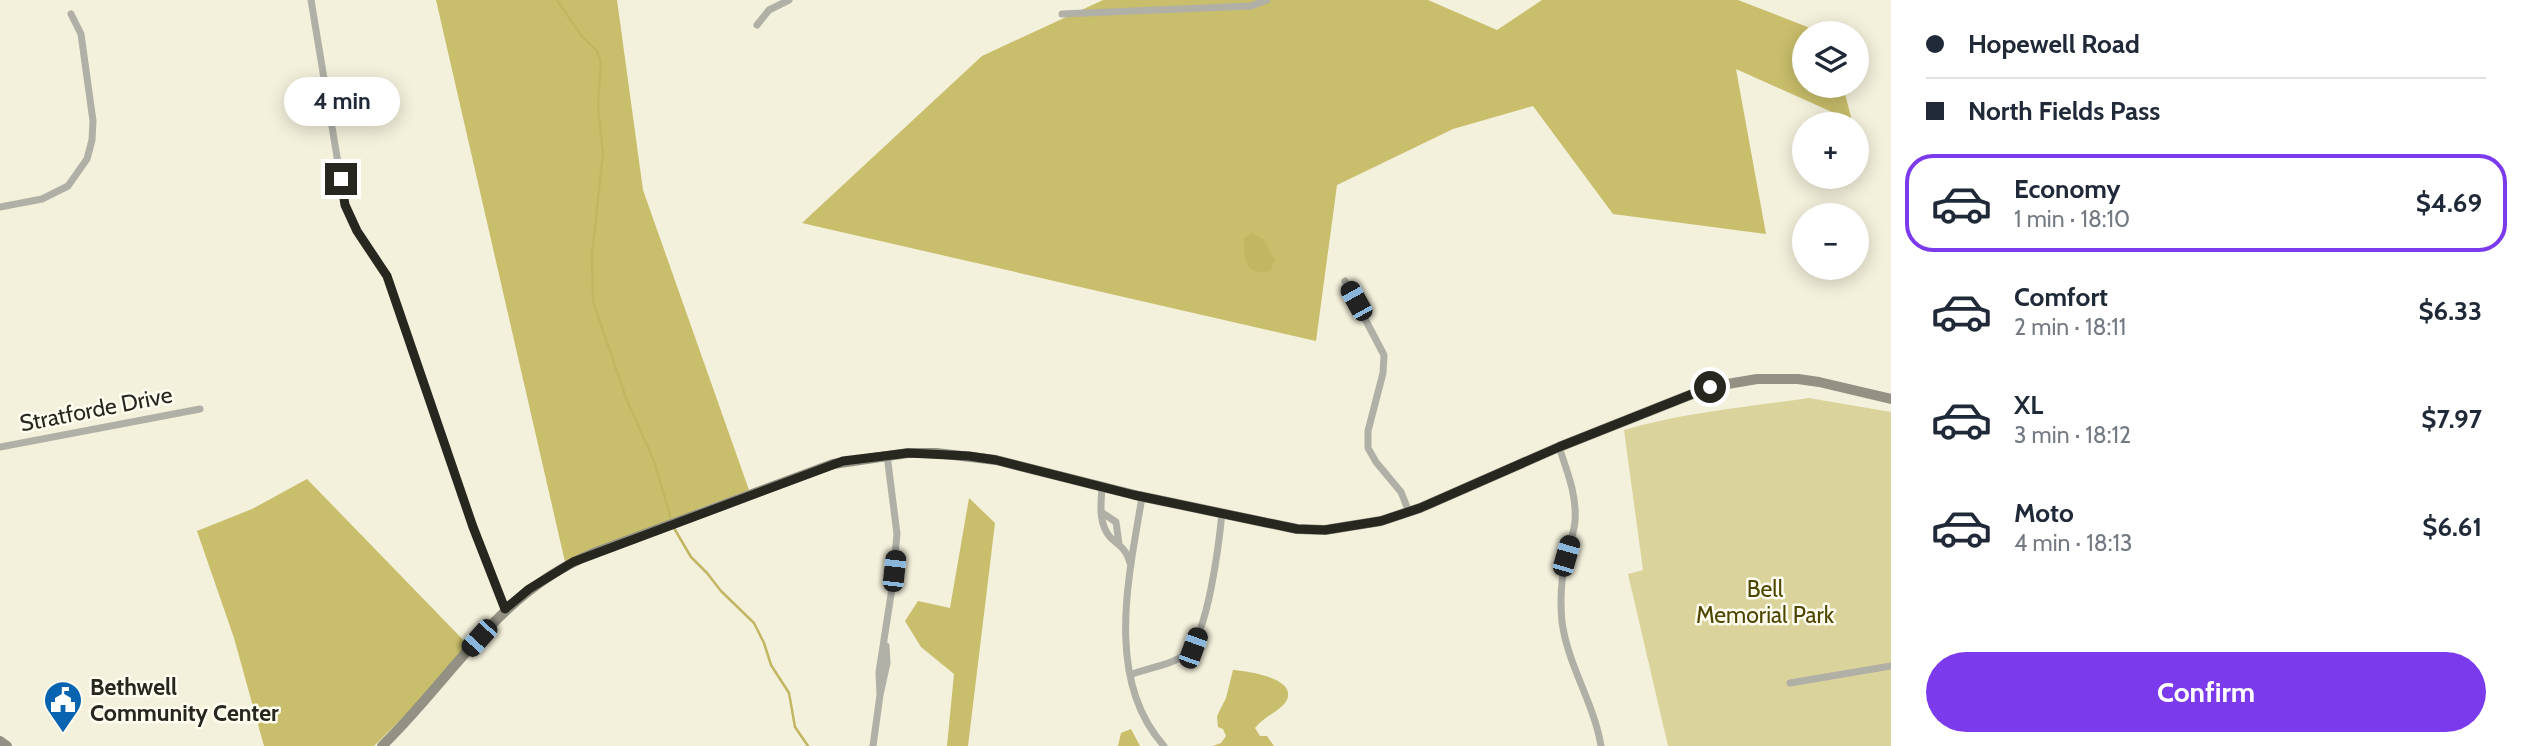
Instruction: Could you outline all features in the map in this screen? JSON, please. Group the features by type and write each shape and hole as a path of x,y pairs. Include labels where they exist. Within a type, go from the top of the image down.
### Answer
{"street":[{"path":"311,0 345,205 357,231 387,276 473,527 505,609"},
{"path":"757,25 769,10 789,0"},
{"path":"1062,14 1251,6 1267,0"},
{"path":"0,207 42,199 68,186 87,159 93,121 81,34 71,14"},
{"path":"1345,281 1384,355 1383,373 1368,431 1368,448 1401,492 1409,512"},
{"path":"382,746 505,609 556,571 591,554 833,464 887,455 936,453 969,456 996,460 1142,497 1297,529 1325,530 1381,521 1409,512 1684,396 1739,381 1798,379 1891,399"},
{"name":"Stratforde Drive","path":"0,447 200,409"},
{"path":"1559,447 1572,487 1575,510 1573,533 1562,579 1563,624 1570,658 1596,722 1601,746"},
{"path":"873,746 887,663 885,642 897,534 887,455"},
{"path":"1102,487 1102,524 1109,536 1128,554 1131,571"},
{"path":"1142,497 1125,614 1124,642 1130,675 1144,716 1164,746"},
{"path":"1101,512 1116,522 1119,544"},
{"path":"1130,675 1183,657 1193,648 1214,572 1222,513"},
{"path":"1790,683 1891,666"}],"green space":[{"name":"Bell Memorial Park","path":"1809,398 1891,412 1891,746 1668,746 1628,574 1643,570 1624,430 1693,414"}],"shaded area":[{"path":"436,0 617,0 643,190 749,490 565,562"},
{"path":"1103,0 1428,0 1497,30 1542,0 1738,0 1792,21 1792,94 1736,69 1766,234 1613,214 1533,106 1453,129 1337,185 1316,341 802,223 982,56"},
{"path":"1801,98 1846,98 1850,112 1832,112"},
{"path":"1252,233 1263,239 1275,260 1270,271 1255,271 1248,264 1244,239"},
{"path":"307,479 472,649 374,746 264,746 234,638 197,531 252,509"},
{"path":"969,498 995,523 968,746 947,746 954,674 921,647 905,621 918,601 950,608"},
{"path":"1233,670 1270,678 1286,687 1288,694 1285,703 1255,728 1260,736 1267,736 1274,746 1213,746 1221,743 1226,736 1223,729 1218,727 1217,716 1226,698"},
{"path":"1131,729 1140,746 1118,746 1121,733"}],"waterway":[{"path":"557,0 581,35 597,51 601,62 598,107 603,153 592,255 593,301 626,398 654,461 672,522"},
{"path":"674,528 691,557 754,623 771,665 789,693 795,727 808,746"}],"place":[{"name":"Bethwell Community Center","path":"63,734"}],"route":[{"path":"341,179 345,205 357,231 387,276 473,527 505,609 556,571 591,554 843,461 908,453 969,456 1263,522 1297,529 1325,530 1381,521 1420,508 1559,447 1710,387"}]}
